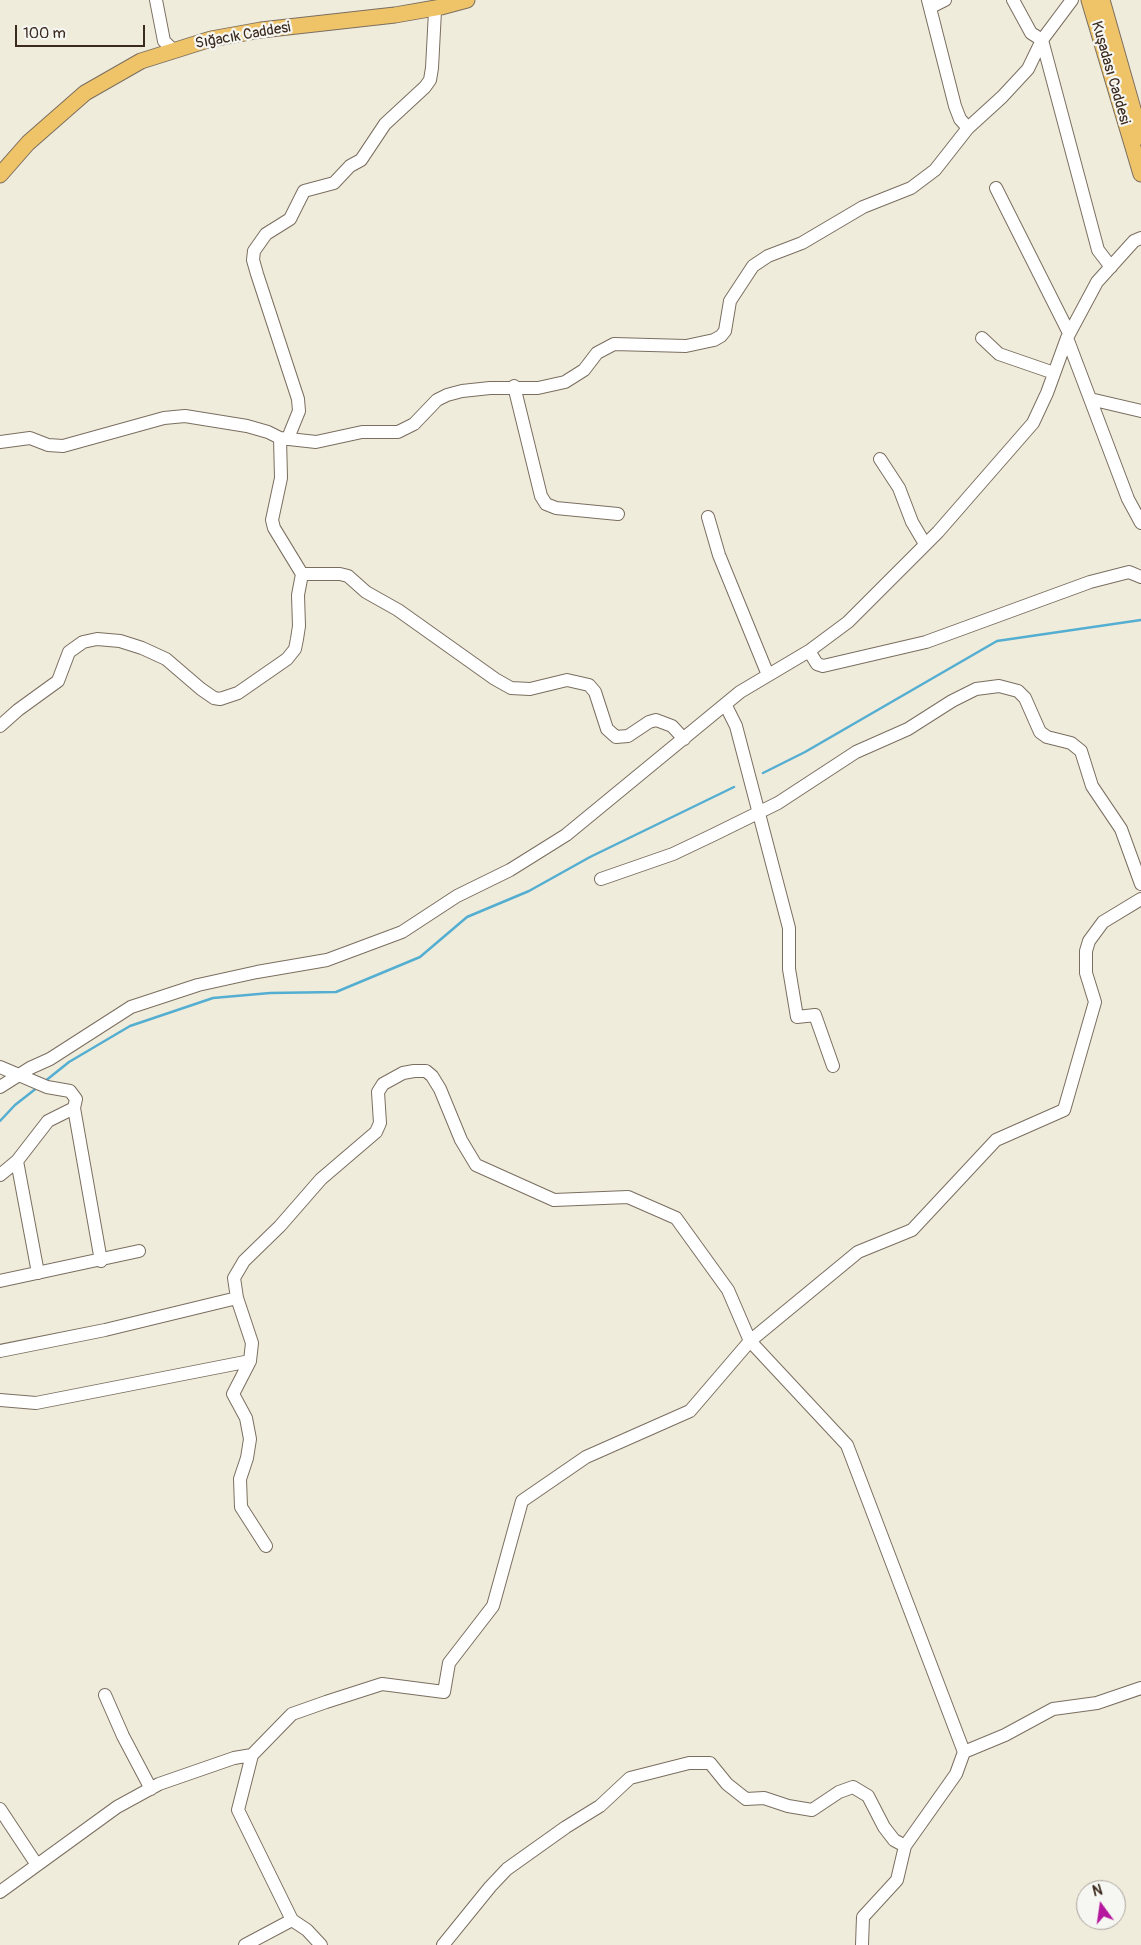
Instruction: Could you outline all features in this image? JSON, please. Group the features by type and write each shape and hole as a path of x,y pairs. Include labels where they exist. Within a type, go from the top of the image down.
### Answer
{"main road":[{"name":"Sığacık Caddesi","path":"0,175 28,143 85,93 141,61 211,39 260,30 440,7 467,0"},
{"name":"Kuşadası Caddesi","path":"1089,0 1141,174"},
{"name":"Kuşadası Caddesi","path":"1102,0 1141,137"}],"street":[{"path":"156,0 164,41 174,51"},
{"path":"945,0 930,3 955,106 960,119 968,128"},
{"path":"1013,0 1031,33 1042,40 1098,250 1111,267"},
{"path":"0,442 30,438 48,445 63,446 164,418 186,416 247,426 284,438 316,442 362,432 398,432 414,424 437,400 447,395 462,391 514,386 538,388 566,382 584,370 597,352 614,344 686,346 721,336 728,326 730,301 753,266 768,256 802,244 863,207 911,188 935,170 968,128 1002,97 1028,69 1042,40 1072,0"},
{"path":"0,726 18,710 58,681 69,652 74,646 97,639 128,643 166,659 214,698 220,699 238,693 287,659 295,649 299,626 298,595 302,574 274,528 272,520 280,478 284,438 299,411 298,399 257,274 253,260 254,251 266,234 290,219 304,191 310,187 334,183 350,166 361,160 385,124 430,80 435,11 440,7"},
{"path":"996,188 1068,336 1128,499 1141,523"},
{"path":"0,1087 17,1075 50,1059 131,1007 198,985 326,960 402,932 457,896 510,870 566,835 725,704 768,675 809,651 848,622 925,544 1033,423 1068,336 1098,282 1134,241 1141,238"},
{"path":"982,338 999,354 1054,373"},
{"path":"514,386 514,394 541,496 546,504 556,508 618,514"},
{"path":"1090,399 1141,411"},
{"path":"880,459 899,488 912,522 925,544"},
{"path":"708,517 719,555 768,675"},
{"path":"809,651 817,664 823,666 926,642 1090,582 1129,572 1141,577"},
{"path":"302,574 340,574 348,576 366,592 398,610 495,679 511,688 530,689 566,680 589,685 595,692 607,729 616,737 628,736 649,722 656,720 672,726 684,739"},
{"path":"601,879 673,854 778,803 868,746 908,729 952,701 976,689 999,686 1009,688 1025,698 1040,732 1047,737 1071,743 1081,751 1092,786 1121,829 1141,884"},
{"path":"725,704 736,726 789,928 789,969 797,1017 815,1015 833,1066"},
{"path":"321,1945 307,1930 292,1920 238,1810 252,1756 292,1714 318,1705 382,1684 444,1692 449,1663 493,1606 522,1501 586,1457 690,1411 750,1341 858,1252 912,1230 996,1140 1064,1110 1095,1002 1086,972 1086,951 1089,941 1103,922 1141,899"},
{"path":"0,1067 47,1087 70,1091 76,1099 74,1108 101,1260"},
{"path":"266,1546 241,1507 240,1478 247,1458 250,1439 246,1418 233,1394 250,1361 252,1343 237,1298 234,1278 244,1261 280,1226 321,1178 376,1132 380,1123 378,1092 383,1084 403,1073 414,1070 426,1071 432,1076 440,1089 461,1140 476,1165 554,1200 628,1196 676,1218 728,1290 750,1341 847,1445 964,1752 956,1774 905,1846 897,1880 863,1917 862,1945"},
{"path":"0,1176 16,1161 48,1121 74,1108"},
{"path":"16,1161 38,1273"},
{"path":"0,1281 140,1251"},
{"path":"0,1351 105,1330 237,1298"},
{"path":"0,1400 36,1404 250,1361"},
{"path":"964,1752 1005,1735 1053,1709 1097,1703 1141,1688"},
{"path":"105,1695 123,1736 151,1789"},
{"path":"0,1892 117,1806 151,1789 234,1758 252,1756"},
{"path":"443,1945 507,1869 566,1827 600,1806 630,1778 689,1763 710,1763 727,1784 746,1799 764,1798 788,1806 812,1810 839,1792 853,1787 868,1796 884,1827 894,1840 905,1846"},
{"path":"0,1809 37,1865"},
{"path":"245,1945 292,1920"}],"waterway":[{"path":"763,773 805,752 997,641 1141,620"},
{"path":"44,1082 69,1062 130,1026 213,998 270,993 336,992 420,957 467,917 529,891 590,857 734,787"},
{"path":"0,1121 15,1105 38,1087"}]}
